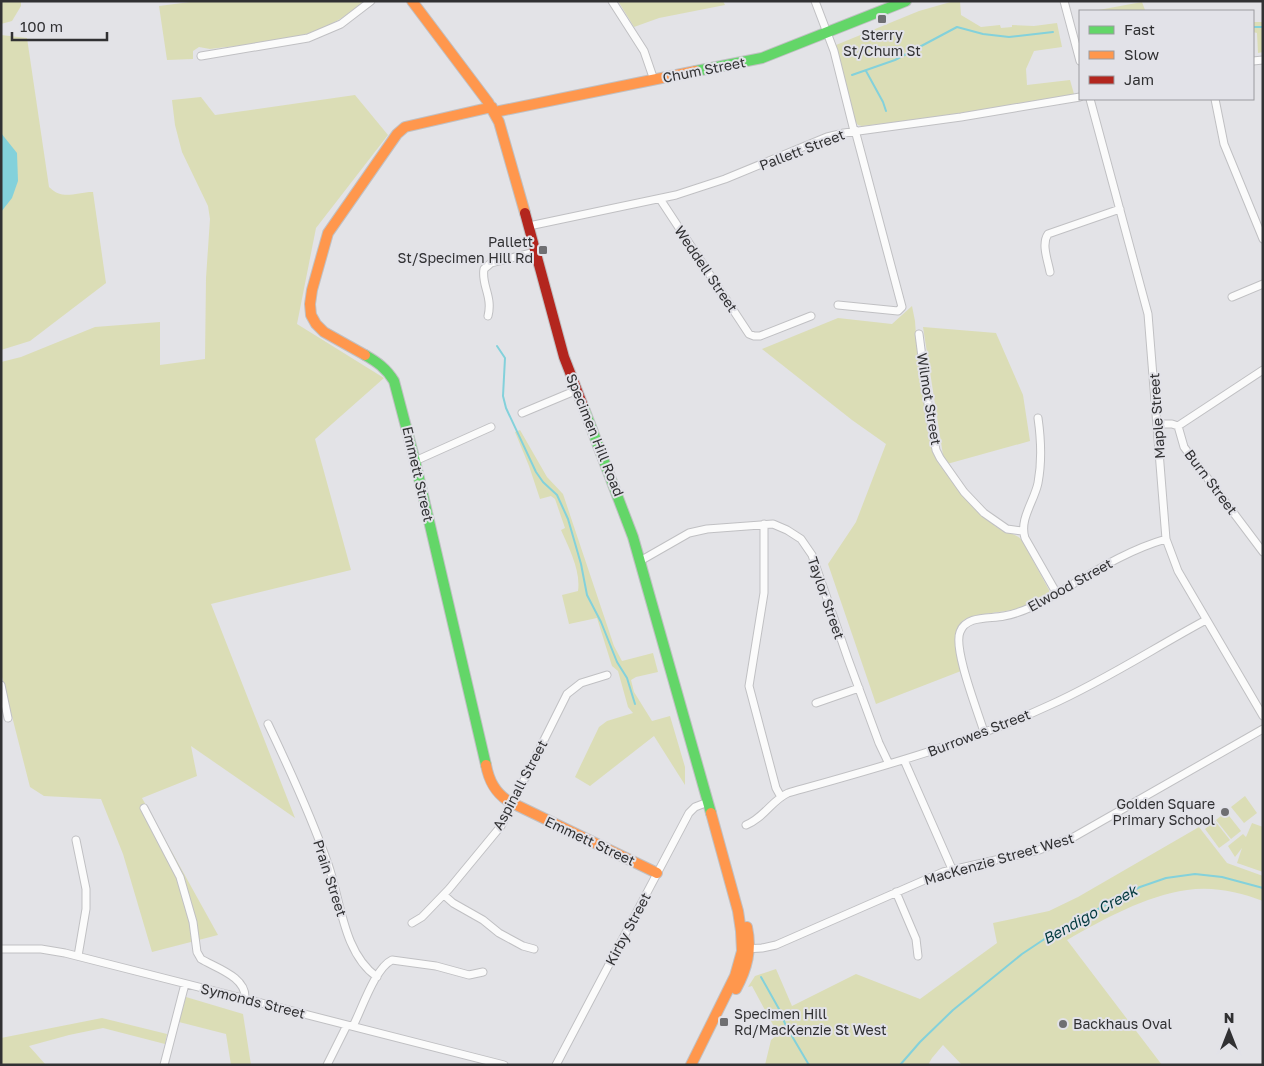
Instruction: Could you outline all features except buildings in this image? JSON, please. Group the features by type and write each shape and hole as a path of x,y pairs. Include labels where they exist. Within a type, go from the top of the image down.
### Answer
{"street":[{"path":"201,56 308,38 341,24 371,1"},
{"name":"Specimen Hill Road","path":"412,1 493,110 511,160 558,338 625,512 640,560 733,891 746,949"},
{"path":"612,1 644,51 654,80"},
{"path":"815,1 834,51 902,304 901,309 898,311 838,305"},
{"name":"Chum Street","path":"493,110 762,58 906,1"},
{"path":"1064,1 1079,57"},
{"name":"Pallett Street","path":"529,226 660,199 725,179 827,137 854,131 961,118 1079,97"},
{"name":"Maple Street","path":"1090,100 1148,314 1166,539 1178,572 1263,716"},
{"path":"1215,100 1224,144 1263,239"},
{"name":"Emmett Street","path":"493,110 415,124 405,127 397,134 328,232 312,290 311,316 324,332 379,363 394,381 415,461 488,775 495,791 513,804 657,873"},
{"name":"Weddell Street","path":"660,199 749,334 760,336 811,316"},
{"path":"1050,272 1045,244 1048,234 1120,209"},
{"path":"488,316 490,301 484,278 484,269 491,263 535,252"},
{"path":"1232,297 1263,284"},
{"name":"Wilmot Street","path":"919,334 929,411 936,450 940,458 964,492 984,513 1008,529 1022,531"},
{"path":"1157,424 1178,426 1263,370"},
{"path":"522,413 577,390"},
{"path":"1038,418 1041,442 1039,477 1022,531 1057,594"},
{"name":"Burn Street","path":"1178,426 1184,447 1263,552"},
{"path":"415,461 491,427"},
{"path":"764,524 764,593 749,686 776,788 781,797"},
{"name":"Taylor Street","path":"640,560 696,530 773,524 788,530 801,539 810,550 859,688 889,764"},
{"name":"Elwood Street","path":"984,732 960,654 958,638 960,631 969,622 1019,612 1036,605 1131,551 1166,539"},
{"name":"Burrowes Street","path":"746,825 762,816 781,797 788,793 904,760 984,732 1048,706 1081,690 1206,620"},
{"name":"Aspinall Street","path":"412,922 422,917 444,895 496,833 506,818 567,694 581,683 606,675"},
{"path":"1,685 8,718"},
{"path":"816,703 859,688"},
{"name":"Prain Street","path":"268,724 287,763 328,865 351,941 361,962 368,971 377,977"},
{"name":"MacKenzie Street West","path":"746,949 776,945 952,869 1039,850 1072,838 1263,729"},
{"path":"904,760 952,869"},
{"name":"Kirby Street","path":"556,1065 692,809 708,802"},
{"path":"144,808 180,877 193,922 198,956 239,982 245,990 245,999"},
{"path":"76,840 86,889 84,923 78,956"},
{"path":"896,892 916,940 918,956"},
{"path":"444,895 453,903 483,920 495,931 523,946 534,949"},
{"name":"Symonds Street","path":"1,949 41,949 78,956 504,1065"},
{"path":"691,1065 720,1009 746,949"},
{"path":"327,1065 377,977 385,965 392,960 436,966 469,975 483,972"},
{"path":"164,1065 185,984"}],"green space":[{"path":"1,1 21,1 21,6 12,21 1,24"},
{"path":"198,1 365,1 347,15 311,33 253,44 210,49 199,47 193,51 193,59 167,60 159,6"},
{"path":"618,1 723,1 725,5 659,18 634,27"},
{"path":"960,1 961,15 981,27 1000,25 1001,28 1012,27 1012,25 1034,26 1057,23 1062,47 1034,51 1026,69 1027,85 1070,80 1074,94 958,115 858,125 855,121 836,45 919,11"},
{"path":"1142,2 1145,10 1098,10"},
{"path":"1254,22 1263,22 1263,52 1258,53 1257,33 1254,32"},
{"path":"1,35 27,38 49,187 64,195 93,192 106,283 30,341 1,350"},
{"path":"355,95 388,135 316,228 297,324 384,378 315,439 351,570 211,604 295,818 191,746 197,776 142,798 218,935 152,952 123,854 101,799 44,796 30,787 1,673 1,362 21,357 95,327 160,322 160,365 205,359 206,278 210,219 208,206 182,152 175,125 172,100 201,97 215,115"},
{"path":"912,306 931,443 936,459 941,467 995,526 1016,535 1022,540 1049,593 1021,608 974,616 964,620 957,628 955,639 961,671 876,704 828,564 856,522 886,444 852,420 762,349 838,318 892,324"},
{"path":"923,327 996,333 1023,395 1030,441 947,464 943,455"},
{"path":"520,430 547,477 563,494 614,646 622,661 653,653 658,672 631,680 634,692 652,721 670,716 685,767 685,785 654,736 590,786 575,777 599,727 607,721 633,713 628,707 618,671 612,666 597,618 569,624 562,595 578,591 576,568 561,530 565,528 555,499 551,496 540,499 515,432"},
{"path":"1245,796 1257,813 1244,823 1231,807"},
{"path":"1226,812 1241,831 1231,839 1216,820"},
{"path":"1215,821 1230,840 1219,848 1205,829"},
{"path":"1252,823 1263,827 1263,872 1237,863 1242,848 1235,857 1228,846 1243,834 1246,837"},
{"path":"1199,827 1227,863 1263,876 1263,901 1216,889 1197,889 1171,893 1125,909 1067,940 1162,1065 962,1065 943,1045 928,1065 765,1065 771,1040 778,1034 752,986 748,987 755,976 776,969 792,1006 856,974 920,999 997,943 993,923 1049,911 1078,897"},
{"path":"186,997 243,1014 251,1065 231,1065 226,1034 179,1022"},
{"path":"102,1018 167,1034 165,1044 103,1028 29,1046 46,1065 1,1065 1,1038"}],"water":[{"path":"1,133 17,153 18,181 12,198 1,212"}],"waterway":[{"path":"852,75 895,60 957,27 983,34 1009,37 1053,32"},
{"path":"1254,27 1263,27"},
{"path":"866,71 886,111"},
{"path":"497,346 505,358 503,396 506,408 536,472 543,482 557,495 568,519 581,564 587,595 601,622 617,662 627,678 635,704"},
{"name":"Bendigo Creek","path":"900,1065 920,1042 953,1010 1022,954 1058,930 1140,887 1166,878 1195,874 1222,877 1263,888"},
{"path":"761,977 786,1026 809,1065"}],"traffic: fast":[{"path":"696,71 762,58 906,1"},
{"path":"365,355 388,372 394,381 415,461 486,765"},
{"path":"583,406 633,537 711,813"}],"traffic: slow":[{"path":"412,1 488,102 499,122 525,213"},
{"path":"495,112 696,71"},
{"path":"365,355 324,332 311,315 312,290 328,233 397,134 405,127 492,107"},
{"path":"486,765 493,786 508,801 657,873"},
{"path":"691,1065 735,976 742,951 738,911 711,813"},
{"path":"736,989 748,959 747,927"}],"traffic: jam":[{"path":"525,213 564,357 583,406"}],"place":[{"name":"Sterry St/Chum St","path":"882,19"},
{"name":"Pallett St/Specimen Hill Rd","path":"543,250"},
{"name":"Golden Square Primary School","path":"1225,812"},
{"name":"Specimen Hill Rd/MacKenzie St West","path":"724,1022"},
{"name":"Backhaus Oval","path":"1063,1024"}]}
